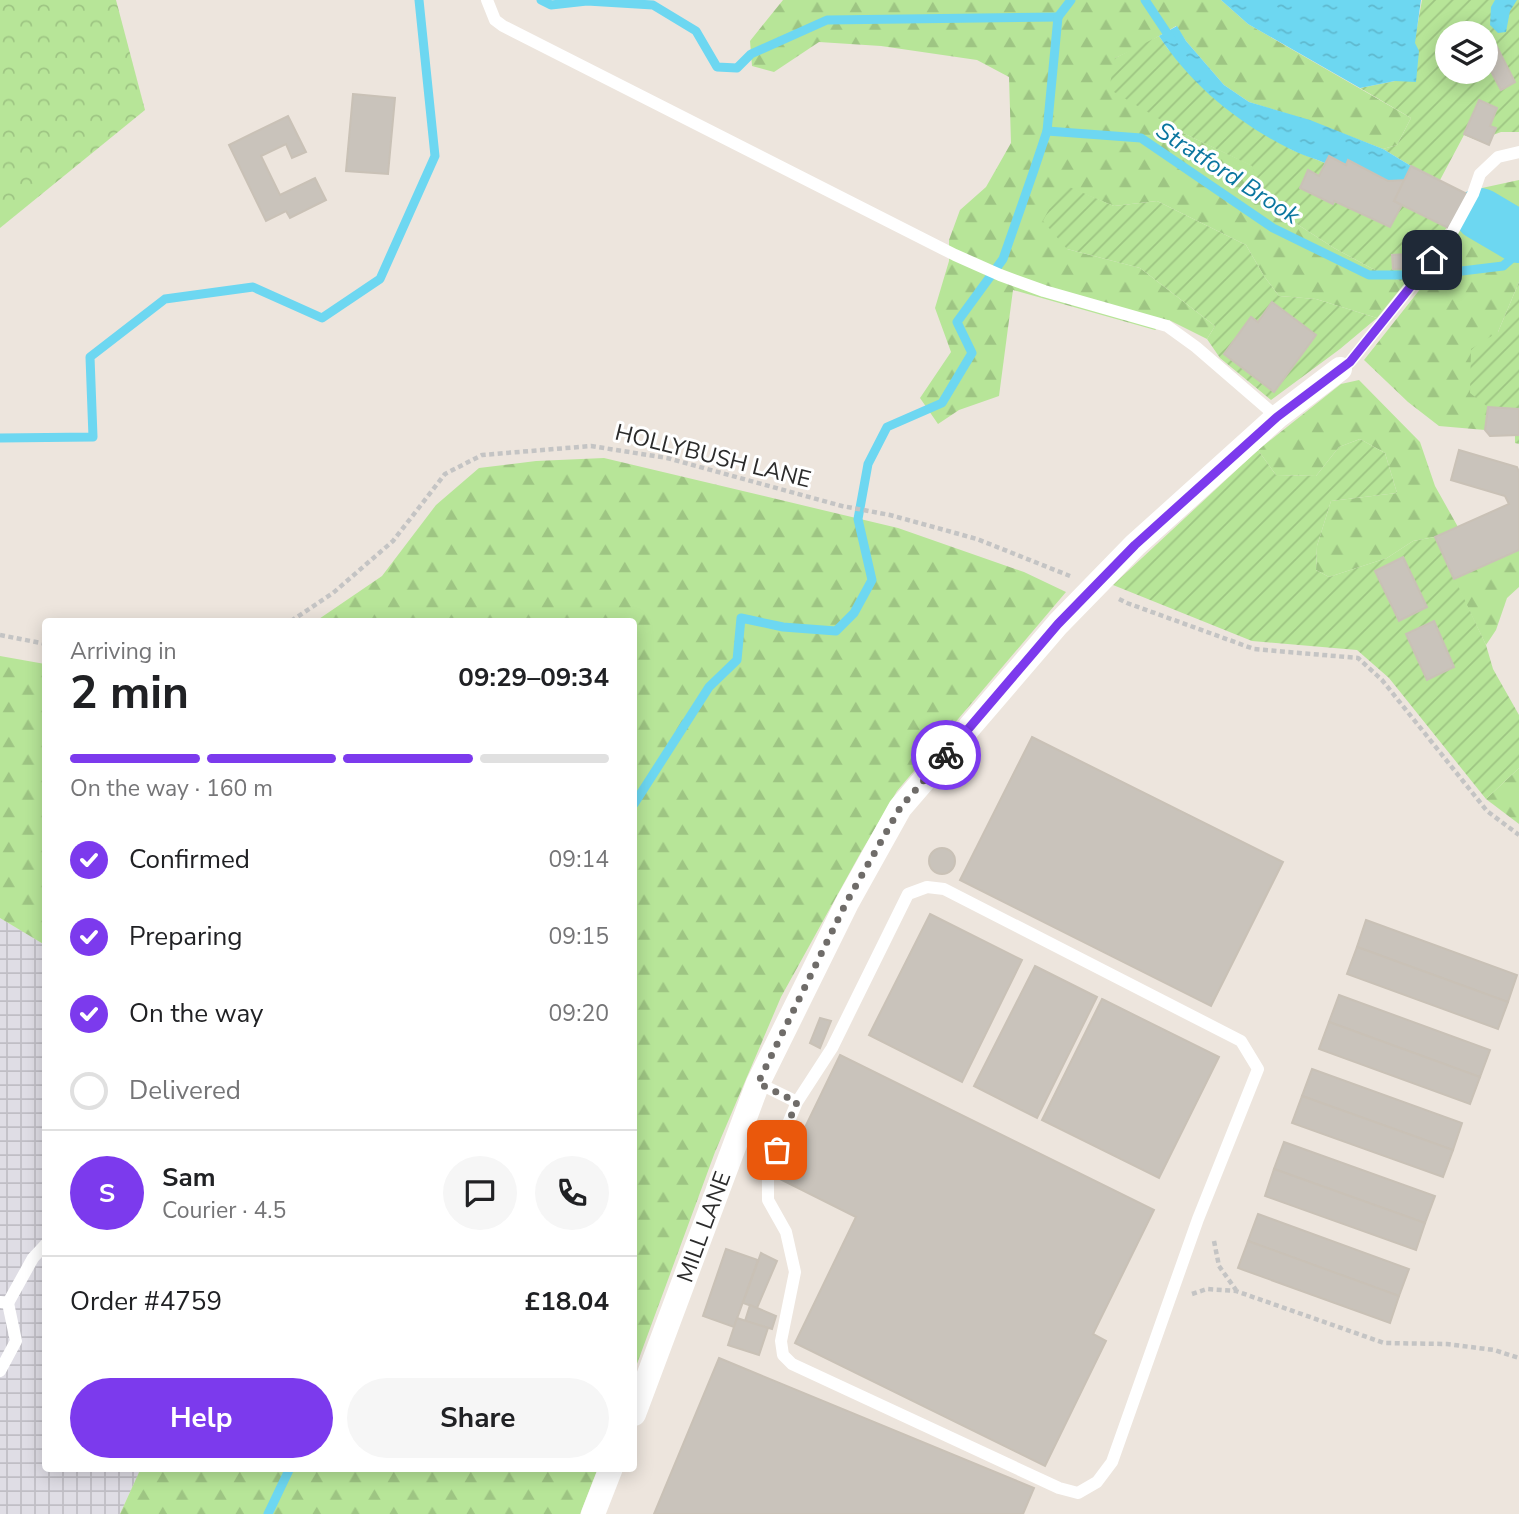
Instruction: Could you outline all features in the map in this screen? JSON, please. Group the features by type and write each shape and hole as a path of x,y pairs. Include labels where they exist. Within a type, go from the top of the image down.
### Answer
{"street":[{"name":"MILL LANE","path":"637,1406 758,1083 846,903 900,808 1058,624 1135,545 1277,417 1340,369"},
{"path":"593,1514 609,1472"}],"lane":[{"path":"487,0 495,20 503,26 975,264 1044,291 1167,326 1196,346 1277,417"},
{"name":"MILL LANE","path":"1340,369 1350,362 1454,230 1480,174 1498,157 1519,152"},
{"path":"927,887 944,889 1241,1041 1258,1069 1198,1219 1112,1462 1097,1482 1078,1493 1059,1488 792,1364 783,1355 781,1341 794,1272 786,1232 768,1200 768,1178 797,1102 832,1048 908,894 927,887"},
{"path":"758,1083 797,1102"},
{"path":"0,1371 16,1342 4,1303 42,1248"}],"path":[{"name":"HOLLYBUSH LANE","path":"296,618 333,593 393,541 445,474 482,456 591,446 667,458 842,506 890,514 976,539 1095,586 1127,603 1254,649 1358,658 1382,680 1487,811 1519,835"},
{"path":"0,635 42,643"},
{"path":"1212,1232 1219,1266 1236,1291"},
{"path":"1169,1302 1207,1289 1236,1291 1384,1343 1447,1344 1494,1350 1519,1358"}],"shaded area":[{"path":"0,918 42,943 42,1472 139,1472 120,1514 0,1514"}],"green space":[{"path":"0,0 116,0 145,110 0,228"},
{"path":"783,0 1221,0 1248,24 1411,118 1397,145 1383,149 1310,121 1249,102 1224,85 1176,26 1115,58 1183,133 1253,166 1272,208 1334,248 1405,283 1377,318 1316,299 1279,296 1246,245 1157,201 1114,206 1062,185 1067,249 1140,268 1215,326 1207,339 1169,320 1155,330 1013,290 999,396 959,410 938,424 920,398 951,352 935,308 949,261 949,240 960,210 986,187 1011,143 1009,77 977,60 881,46 819,42 774,72 752,66 750,41"},
{"path":"1422,0 1519,0 1519,132 1493,135 1489,145 1464,135 1440,180 1383,149 1397,145 1411,118 1360,88 1395,81 1414,44"},
{"path":"1159,36 1168,49 1290,149 1325,163 1319,176 1308,171 1300,188 1390,227 1402,205 1447,227 1419,268 1405,283 1334,248 1272,208 1252,166 1183,133 1109,89 1115,58"},
{"path":"1519,180 1519,282 1498,332 1485,430 1439,426 1408,402 1364,360 1444,259 1482,188"},
{"path":"1062,184 1114,206 1157,201 1246,245 1279,296 1316,299 1377,318 1271,400 1220,358 1207,339 1215,326 1140,268 1067,249 1043,221"},
{"path":"1519,282 1519,444 1515,443 1515,435 1490,436 1485,430 1488,407 1470,393 1471,349 1498,332"},
{"path":"1359,380 1420,442 1435,486 1458,527 1435,537 1413,541 1387,558 1329,577 1316,570 1317,546 1331,501 1397,493 1385,453 1360,439 1339,447 1316,476 1276,475 1258,450 1341,384"},
{"path":"1360,439 1385,453 1397,493 1331,501 1317,546 1316,570 1329,577 1387,558 1413,541 1435,537 1486,645 1493,669 1519,715 1519,768 1486,799 1389,678 1357,650 1252,641 1113,585 1258,450 1276,475 1316,476 1339,447"},
{"path":"604,458 898,528 1024,572 1066,592 897,791 860,854 781,997 715,1152 637,1364 637,618 320,618 382,576 436,505 479,468 536,461"},
{"path":"1519,550 1519,587 1507,598 1496,630 1486,645 1454,579"},
{"path":"0,656 42,663 42,943 0,918"},
{"path":"1519,768 1519,824 1486,799"},
{"path":"139,1472 596,1472 580,1514 120,1514"}],"water":[{"path":"1221,0 1421,0 1415,43 1419,51 1416,82 1395,81 1360,88 1248,24"},
{"path":"1495,0 1517,0 1510,11 1506,32 1498,33 1498,21 1490,21 1491,7"},
{"path":"1177,26 1186,41 1224,85 1249,102 1310,120 1383,149 1411,166 1405,180 1388,181 1349,160 1346,165 1329,156 1325,163 1271,139 1234,115 1186,71 1159,36"}],"building":[{"path":"1498,49 1515,82 1501,90 1498,84"},
{"path":"353,94 395,98 388,174 346,171"},
{"path":"1479,100 1497,108 1490,126 1496,128 1489,145 1464,134"},
{"path":"288,116 306,152 292,158 286,144 261,156 280,195 315,178 326,200 290,218 286,211 266,221 229,145"},
{"path":"1329,156 1346,165 1348,160 1388,181 1405,180 1394,201 1402,205 1390,227 1300,188 1308,170 1319,176"},
{"path":"1411,166 1467,194 1450,229 1394,201"},
{"path":"1407,243 1418,243 1419,268 1393,269 1392,255 1408,254"},
{"path":"1272,302 1316,335 1274,392 1224,354 1251,317 1258,322"},
{"path":"1488,407 1519,409 1519,435 1490,436 1485,430"},
{"path":"1459,450 1517,467 1519,550 1454,579 1435,537 1509,504 1505,496 1451,480"},
{"path":"1403,557 1427,607 1399,621 1375,571"},
{"path":"1434,621 1454,667 1427,680 1406,634"},
{"path":"1032,737 1283,862 1211,1006 960,880"},
{"path":"942,848 951,852 955,861 951,870 942,874 933,870 929,861 933,852"},
{"path":"930,914 1022,960 962,1082 869,1035"},
{"path":"1366,920 1517,975 1508,1002 1357,947"},
{"path":"1357,947 1508,1002 1498,1029 1347,974"},
{"path":"1035,966 1097,997 1037,1118 974,1086"},
{"path":"1339,995 1490,1050 1480,1077 1329,1022"},
{"path":"1102,999 1219,1057 1159,1178 1042,1120"},
{"path":"820,1018 831,1021 820,1048 810,1043"},
{"path":"1329,1022 1480,1077 1470,1104 1319,1049"},
{"path":"840,1055 1154,1210 1093,1334 1106,1341 1045,1466 795,1343 856,1217 780,1179"},
{"path":"1312,1069 1462,1123 1453,1150 1302,1096"},
{"path":"1302,1096 1453,1150 1443,1177 1292,1123"},
{"path":"1284,1142 1435,1196 1425,1223 1274,1169"},
{"path":"1274,1169 1425,1223 1416,1250 1265,1196"},
{"path":"1258,1214 1409,1269 1399,1296 1248,1241"},
{"path":"1248,1241 1399,1296 1390,1323 1238,1268"},
{"path":"726,1249 758,1260 734,1327 703,1316"},
{"path":"761,1253 777,1261 757,1308 743,1303"},
{"path":"750,1305 776,1316 772,1329 745,1321"},
{"path":"737,1318 768,1328 759,1355 728,1345"},
{"path":"719,1358 1034,1488 1023,1514 654,1514"}],"waterway":[{"path":"0,438 93,437 90,357 165,299 253,287 322,318 380,279 435,156 419,0"},
{"path":"541,0 551,5 587,1 653,5 696,31 717,67 737,68 751,54 827,20 1058,17"},
{"path":"1058,17 1071,0"},
{"path":"1145,0 1171,39"},
{"name":"Stratford Brook","path":"637,799 709,687 737,660 741,618 783,627 836,631 854,613 872,580 858,519 868,464 887,427 942,403 972,353 957,322 1003,259 1047,131 1058,17"},
{"name":"Stratford Brook","path":"1047,131 1141,138 1273,228 1369,275 1403,275"},
{"path":"1480,214 1519,237"},
{"name":"Stratford Brook","path":"1437,274 1503,266 1519,252"},
{"name":"Stratford Brook","path":"268,1514 288,1472"}],"way so far":[{"path":"777,1150 797,1102 758,1083 846,903 900,808 946,755"}],"route":[{"path":"946,755 1058,624 1135,545 1277,417 1350,362 1432,260"}]}
